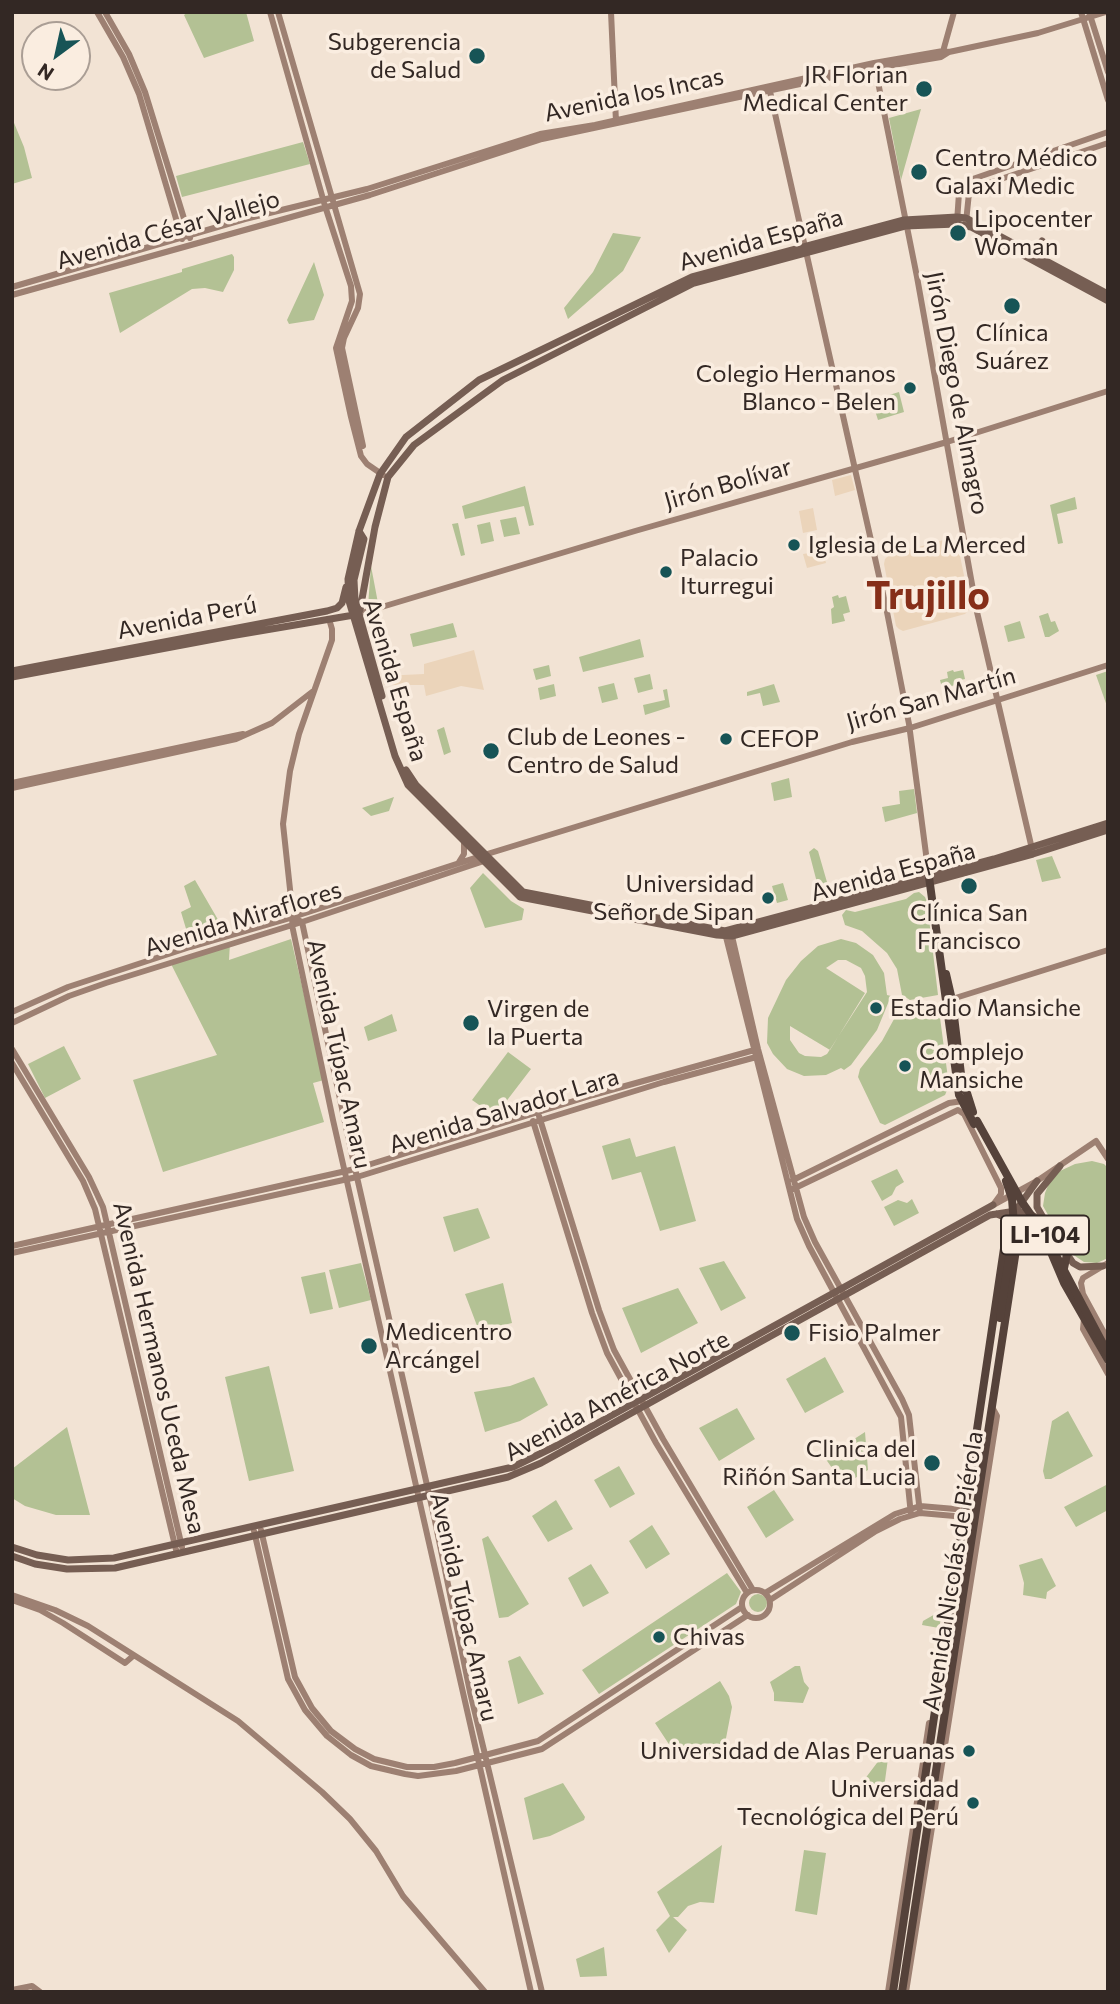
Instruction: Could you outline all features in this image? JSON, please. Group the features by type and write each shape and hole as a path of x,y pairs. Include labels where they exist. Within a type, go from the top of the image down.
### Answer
{"highway":[{"name":"LI-104","path":"929,880 942,970 948,976 949,1000 965,1101 1022,1202 1047,1238 1108,1353"},
{"path":"975,1122 1006,1182 1014,1210 1013,1236 994,1355 986,1370"},
{"name":"Avenida Nicolás de Piérola","path":"891,1992 967,1514 992,1407 1018,1237 1027,1228 1044,1228"},
{"path":"1044,1228 1055,1236"},
{"path":"1044,1228 1064,1283"},
{"name":"Avenida Nicolás de Piérola","path":"904,1992 943,1738 967,1514 1006,1235"},
{"path":"1064,1283 1063,1272 1067,1254"},
{"name":"LI-104","path":"1064,1283 1108,1360"}],"main road":[{"name":"Avenida España","path":"962,221 905,223 692,277 479,380 407,437 385,473 359,531 348,579 349,601 356,615 398,752 408,774 517,895 523,898 728,931 929,880 1108,830"},
{"path":"962,221 1108,294"},
{"path":"962,221 1108,301"},
{"path":"1040,258 1038,247 1042,240"},
{"name":"Avenida España","path":"728,931 523,892 464,842 405,779 395,756 356,615 385,473 414,445 496,384 694,283 806,248"},
{"path":"407,437 406,442 414,445"},
{"path":"356,615 354,580 363,539 359,531"},
{"name":"Avenida Perú","path":"12,677 337,608 342,603 348,579"},
{"name":"Avenida Perú","path":"12,671 229,632 356,615"},
{"name":"Avenida España","path":"1032,851 1108,823"},
{"path":"1044,1228 1037,1207 1037,1194 1060,1166"},
{"name":"Avenida Nicolás de Piérola","path":"1006,1235 1016,1210 1037,1181"},
{"path":"993,1210 1004,1217 1006,1235"},
{"name":"Avenida América Norte","path":"14,1552 83,1561 114,1558 256,1526 303,1520 429,1492 501,1471 526,1462 639,1404 993,1210 1016,1210"},
{"path":"1016,1210 1031,1214 1044,1228"},
{"path":"1055,1236 1073,1263 1080,1267 1105,1264"},
{"name":"Avenida América Norte","path":"14,1552 51,1567 83,1570 115,1568 259,1535 303,1520"}],"street":[{"path":"97,12 123,57 139,94 187,240"},
{"path":"106,12 129,54 145,92 187,240"},
{"path":"270,12 352,294 337,348 360,452 367,464 385,473"},
{"path":"278,12 360,294 356,315 344,338 343,355 366,456 385,473"},
{"path":"611,12 616,122"},
{"path":"944,53 954,12"},
{"path":"1082,12 1088,16 1108,72"},
{"name":"Avenida los Incas","path":"333,201 542,139 769,88 1001,42 1106,12"},
{"path":"1088,16 1108,100"},
{"name":"Jirón Diego de Almagro","path":"875,66 977,612 1032,851"},
{"path":"769,88 876,559 910,728 929,880"},
{"path":"962,221 959,193 967,181 1108,132"},
{"path":"962,221 969,192 977,187 1108,143"},
{"name":"Avenida César Vallejo","path":"12,287 333,201"},
{"name":"Avenida César Vallejo","path":"12,295 187,240"},
{"name":"Jirón Bolívar","path":"356,615 635,531 947,442 1108,391"},
{"path":"292,921 283,824 290,771 331,640 329,619"},
{"name":"Jirón San Martín","path":"483,858 1108,665"},
{"path":"12,785 236,739 264,727 314,691"},
{"path":"294,706 308,709"},
{"path":"458,864 464,854 464,842"},
{"name":"Avenida Miraflores","path":"302,922 458,864 483,858"},
{"name":"Avenida Miraflores","path":"12,1012 68,987 292,921 483,858"},
{"name":"Avenida Túpac Amaru","path":"531,1992 346,1180 292,921 302,922 429,1492 470,1692 541,1992"},
{"path":"728,931 792,1185 839,1294 901,1417 911,1511"},
{"name":"Avenida Miraflores","path":"12,1023 81,992 229,940"},
{"path":"949,1000 1108,950"},
{"path":"300,967 311,964"},
{"name":"Avenida Hermanos Uceda Mesa","path":"12,1049 89,1177 103,1207 104,1230"},
{"name":"Avenida Salvador Lara","path":"12,1247 346,1180 356,1173 594,1099 757,1053"},
{"name":"Avenida Hermanos Uceda Mesa","path":"12,1063 83,1181 104,1230 180,1553"},
{"path":"768,1097 790,1165 792,1185"},
{"path":"792,1185 807,1172 949,1103 965,1101"},
{"path":"792,1185 960,1111 1001,1188 993,1210"},
{"path":"536,1118 592,1313 607,1353 750,1591"},
{"name":"Avenida América Norte","path":"993,1210 1096,1141 1108,1159"},
{"path":"790,1165 797,1171 807,1172"},
{"name":"Avenida Salvador Lara","path":"12,1253 292,1182 344,1170 356,1173"},
{"path":"292,1182 295,1191"},
{"path":"1105,1264 1083,1278 1081,1283 1083,1294 1108,1340"},
{"path":"839,1294 909,1415 920,1510"},
{"path":"1084,1319 1083,1329 1108,1374"},
{"name":"Avenida Nicolás de Piérola","path":"943,1738 984,1504 997,1416 992,1407"},
{"path":"422,1510 432,1509"},
{"path":"750,1591 765,1592 873,1526 911,1511 967,1514"},
{"path":"770,1600 911,1511"},
{"path":"256,1526 288,1679 314,1717 347,1748 372,1762 418,1776 531,1744 546,1737 742,1607"},
{"path":"750,1591 743,1600 742,1607 748,1615 756,1618 765,1615 770,1608 770,1600 765,1592"},
{"path":"12,1598 46,1613 125,1663 133,1656"},
{"path":"12,1598 68,1615 238,1721 335,1803 376,1851 403,1896 485,1992"},
{"path":"434,1771 480,1766 549,1745 748,1615"},
{"path":"699,1636 704,1643"},
{"path":"12,1990 32,1986 40,1992"}],"green space":[{"path":"188,12 246,12 254,41 204,58 184,15"},
{"path":"921,109 901,180 889,118"},
{"path":"12,118 24,147 32,178 12,184"},
{"path":"303,142 310,164 182,197 176,176"},
{"path":"613,233 641,237 623,271 568,319 564,308 593,272"},
{"path":"232,254 234,270 223,292 205,288 192,289 120,333 109,293"},
{"path":"314,262 324,295 314,320 289,324 287,320"},
{"path":"899,392 904,412 878,420 871,398"},
{"path":"525,486 534,525 529,526 524,506 465,519 462,506"},
{"path":"1075,497 1077,509 1057,514 1063,543 1058,544 1050,505"},
{"path":"516,517 520,534 504,537 500,520"},
{"path":"490,522 494,541 481,544 477,525"},
{"path":"458,523 465,555 461,556 452,524"},
{"path":"371,566 378,603 368,606"},
{"path":"838,595 839,598 846,596 850,612 843,614 845,621 832,624 832,597"},
{"path":"1048,613 1051,622 1055,621 1059,631 1045,637 1039,616"},
{"path":"1020,621 1025,638 1008,642 1004,626"},
{"path":"453,623 457,637 413,647 410,634"},
{"path":"640,639 644,657 583,672 579,657"},
{"path":"549,665 551,676 536,680 533,669"},
{"path":"963,670 965,679 956,681 957,685 951,686 952,690 943,692 940,680 948,678 947,672"},
{"path":"1108,671 1108,709 1096,675"},
{"path":"650,674 653,689 638,693 634,678"},
{"path":"614,683 618,699 602,703 598,687"},
{"path":"554,684 556,696 540,700 538,688"},
{"path":"774,684 780,702 763,706 760,693 747,696 747,692"},
{"path":"667,689 670,707 645,715 643,705 665,700 663,690"},
{"path":"444,727 451,752 444,755 437,730"},
{"path":"789,778 792,797 774,801 771,783"},
{"path":"914,789 917,813 885,822 882,807 900,804 899,791"},
{"path":"394,797 389,811 371,816 362,808"},
{"path":"814,848 818,851 831,896 827,901 821,898 809,852"},
{"path":"1052,856 1061,878 1042,882 1036,860"},
{"path":"483,873 511,901 524,909 522,920 485,928 470,888"},
{"path":"195,880 224,930 190,942 181,912 191,907 184,886"},
{"path":"783,883 788,900 777,903 772,886"},
{"path":"919,892 927,902 938,995 910,1000 902,995 897,969 887,953 862,931 845,925 842,915 846,910 855,912 906,899"},
{"path":"291,939 324,1080 313,1083 324,1122 163,1172 133,1080 217,1055 170,962 230,943 229,960"},
{"path":"841,939 856,943 873,955 884,973 887,995 891,996 877,1030 851,1065 826,1075 804,1076 787,1069 773,1054 767,1043 768,1018 786,980 818,946","holes":["838,960 846,960 861,968 865,976 867,992 838,1037 865,993 826,968","790,1026 830,1050 821,1057 799,1053 790,1040"]},
{"name":"Complejo Mansiche","path":"933,1005 939,1010 949,1086 945,1095 885,1125 880,1123 858,1077 860,1069 882,1041 899,1010"},
{"path":"392,1014 397,1031 368,1041 364,1027"},
{"path":"64,1046 81,1079 45,1098 28,1064"},
{"path":"508,1052 531,1069 495,1116 472,1100"},
{"path":"630,1138 636,1157 675,1146 696,1221 660,1231 641,1172 612,1180 602,1146"},
{"path":"1092,1161 1108,1168 1108,1258 1097,1263 1084,1262 1069,1252 1043,1206 1049,1183 1060,1171 1075,1164"},
{"path":"897,1169 904,1182 882,1201 871,1181"},
{"path":"912,1199 919,1213 894,1226 884,1207 898,1200 907,1203"},
{"path":"478,1208 490,1238 454,1252 443,1217"},
{"path":"724,1261 746,1298 721,1311 699,1268"},
{"path":"361,1263 371,1300 339,1308 329,1270"},
{"path":"325,1272 333,1309 310,1314 301,1277"},
{"path":"503,1283 512,1323 479,1331 465,1294"},
{"path":"678,1288 698,1323 641,1353 622,1308"},
{"path":"825,1357 844,1392 805,1413 786,1379"},
{"path":"269,1366 294,1471 249,1481 225,1377"},
{"path":"534,1377 548,1405 520,1421 485,1432 474,1392 510,1386"},
{"path":"737,1408 755,1439 719,1461 699,1428"},
{"path":"1068,1411 1093,1456 1051,1479 1045,1479 1043,1471 1052,1421"},
{"path":"67,1427 90,1515 56,1515 25,1506 12,1498 12,1469"},
{"path":"865,1432 868,1470 844,1485 825,1458"},
{"path":"619,1466 635,1494 610,1508 594,1480"},
{"path":"1108,1484 1108,1510 1076,1527 1064,1507"},
{"path":"774,1490 794,1520 766,1538 747,1507"},
{"path":"556,1500 573,1529 548,1542 532,1516"},
{"path":"652,1525 670,1554 646,1569 629,1541"},
{"path":"488,1536 529,1604 508,1617 499,1618 482,1539"},
{"path":"1042,1558 1056,1586 1047,1592 1046,1599 1023,1595 1024,1583 1019,1565"},
{"path":"591,1564 609,1593 583,1607 568,1578"},
{"name":"Chivas","path":"727,1573 741,1592 736,1604 599,1694 582,1670"},
{"path":"754,1594 762,1594 767,1603 765,1610 754,1612 749,1607 749,1599"},
{"path":"937,1613 942,1614 939,1628 922,1625 923,1621"},
{"path":"520,1656 544,1694 518,1704 508,1661"},
{"path":"795,1666 800,1666 804,1682 809,1688 803,1703 774,1701 770,1682"},
{"path":"720,1681 732,1707 722,1759 696,1755 678,1758 655,1723"},
{"path":"886,1751 889,1751 884,1788 878,1794 864,1790 861,1784"},
{"path":"563,1783 585,1817 584,1820 550,1836 533,1840 524,1798"},
{"path":"722,1845 714,1903 700,1902 688,1906 678,1917 673,1917 687,1930 669,1953 656,1930 670,1916 657,1892"},
{"path":"804,1850 826,1853 817,1915 795,1911"},
{"path":"604,1947 607,1976 580,1977 576,1959"}],"shaded area":[{"path":"851,475 855,490 835,496 832,480"},
{"path":"813,508 817,530 803,533 799,511"},
{"path":"950,538 957,541 969,610 965,614 903,631 899,629 896,626 885,559"},
{"path":"820,539 826,563 807,568 803,554 815,552 813,540"},
{"path":"474,650 484,690 461,686 426,696 424,685 384,685 382,676 424,674 424,664"}],"place":[{"name":"Subgerencia de Salud","path":"477,56"},
{"name":"JR Florian Medical Center","path":"924,89"},
{"name":"Centro Médico Galaxi Medic","path":"919,172"},
{"name":"Lipocenter Woman","path":"958,233"},
{"name":"Clínica Suárez","path":"1012,306"},
{"name":"Colegio Hermanos Blanco - Belen","path":"910,388"},
{"name":"Iglesia de La Merced","path":"794,545"},
{"name":"Palacio Iturregui","path":"666,572"},
{"name":"CEFOP","path":"726,739"},
{"name":"Club de Leones - Centro de Salud","path":"491,751"},
{"name":"Clínica San Francisco","path":"969,886"},
{"name":"Universidad Señor de Sipan","path":"768,898"},
{"name":"Estadio Mansiche","path":"876,1008"},
{"name":"Virgen de la Puerta","path":"471,1023"},
{"name":"Complejo Mansiche","path":"905,1066"},
{"name":"Fisio Palmer","path":"792,1333"},
{"name":"Medicentro Arcángel","path":"369,1346"},
{"name":"Clinica del Riñón Santa Lucia","path":"932,1463"},
{"name":"Chivas","path":"659,1637"},
{"name":"Universidad de Alas Peruanas","path":"969,1751"},
{"name":"Universidad Tecnológica del Perú","path":"973,1803"}],"district":[{"name":"Trujillo","path":"928,596"}]}
